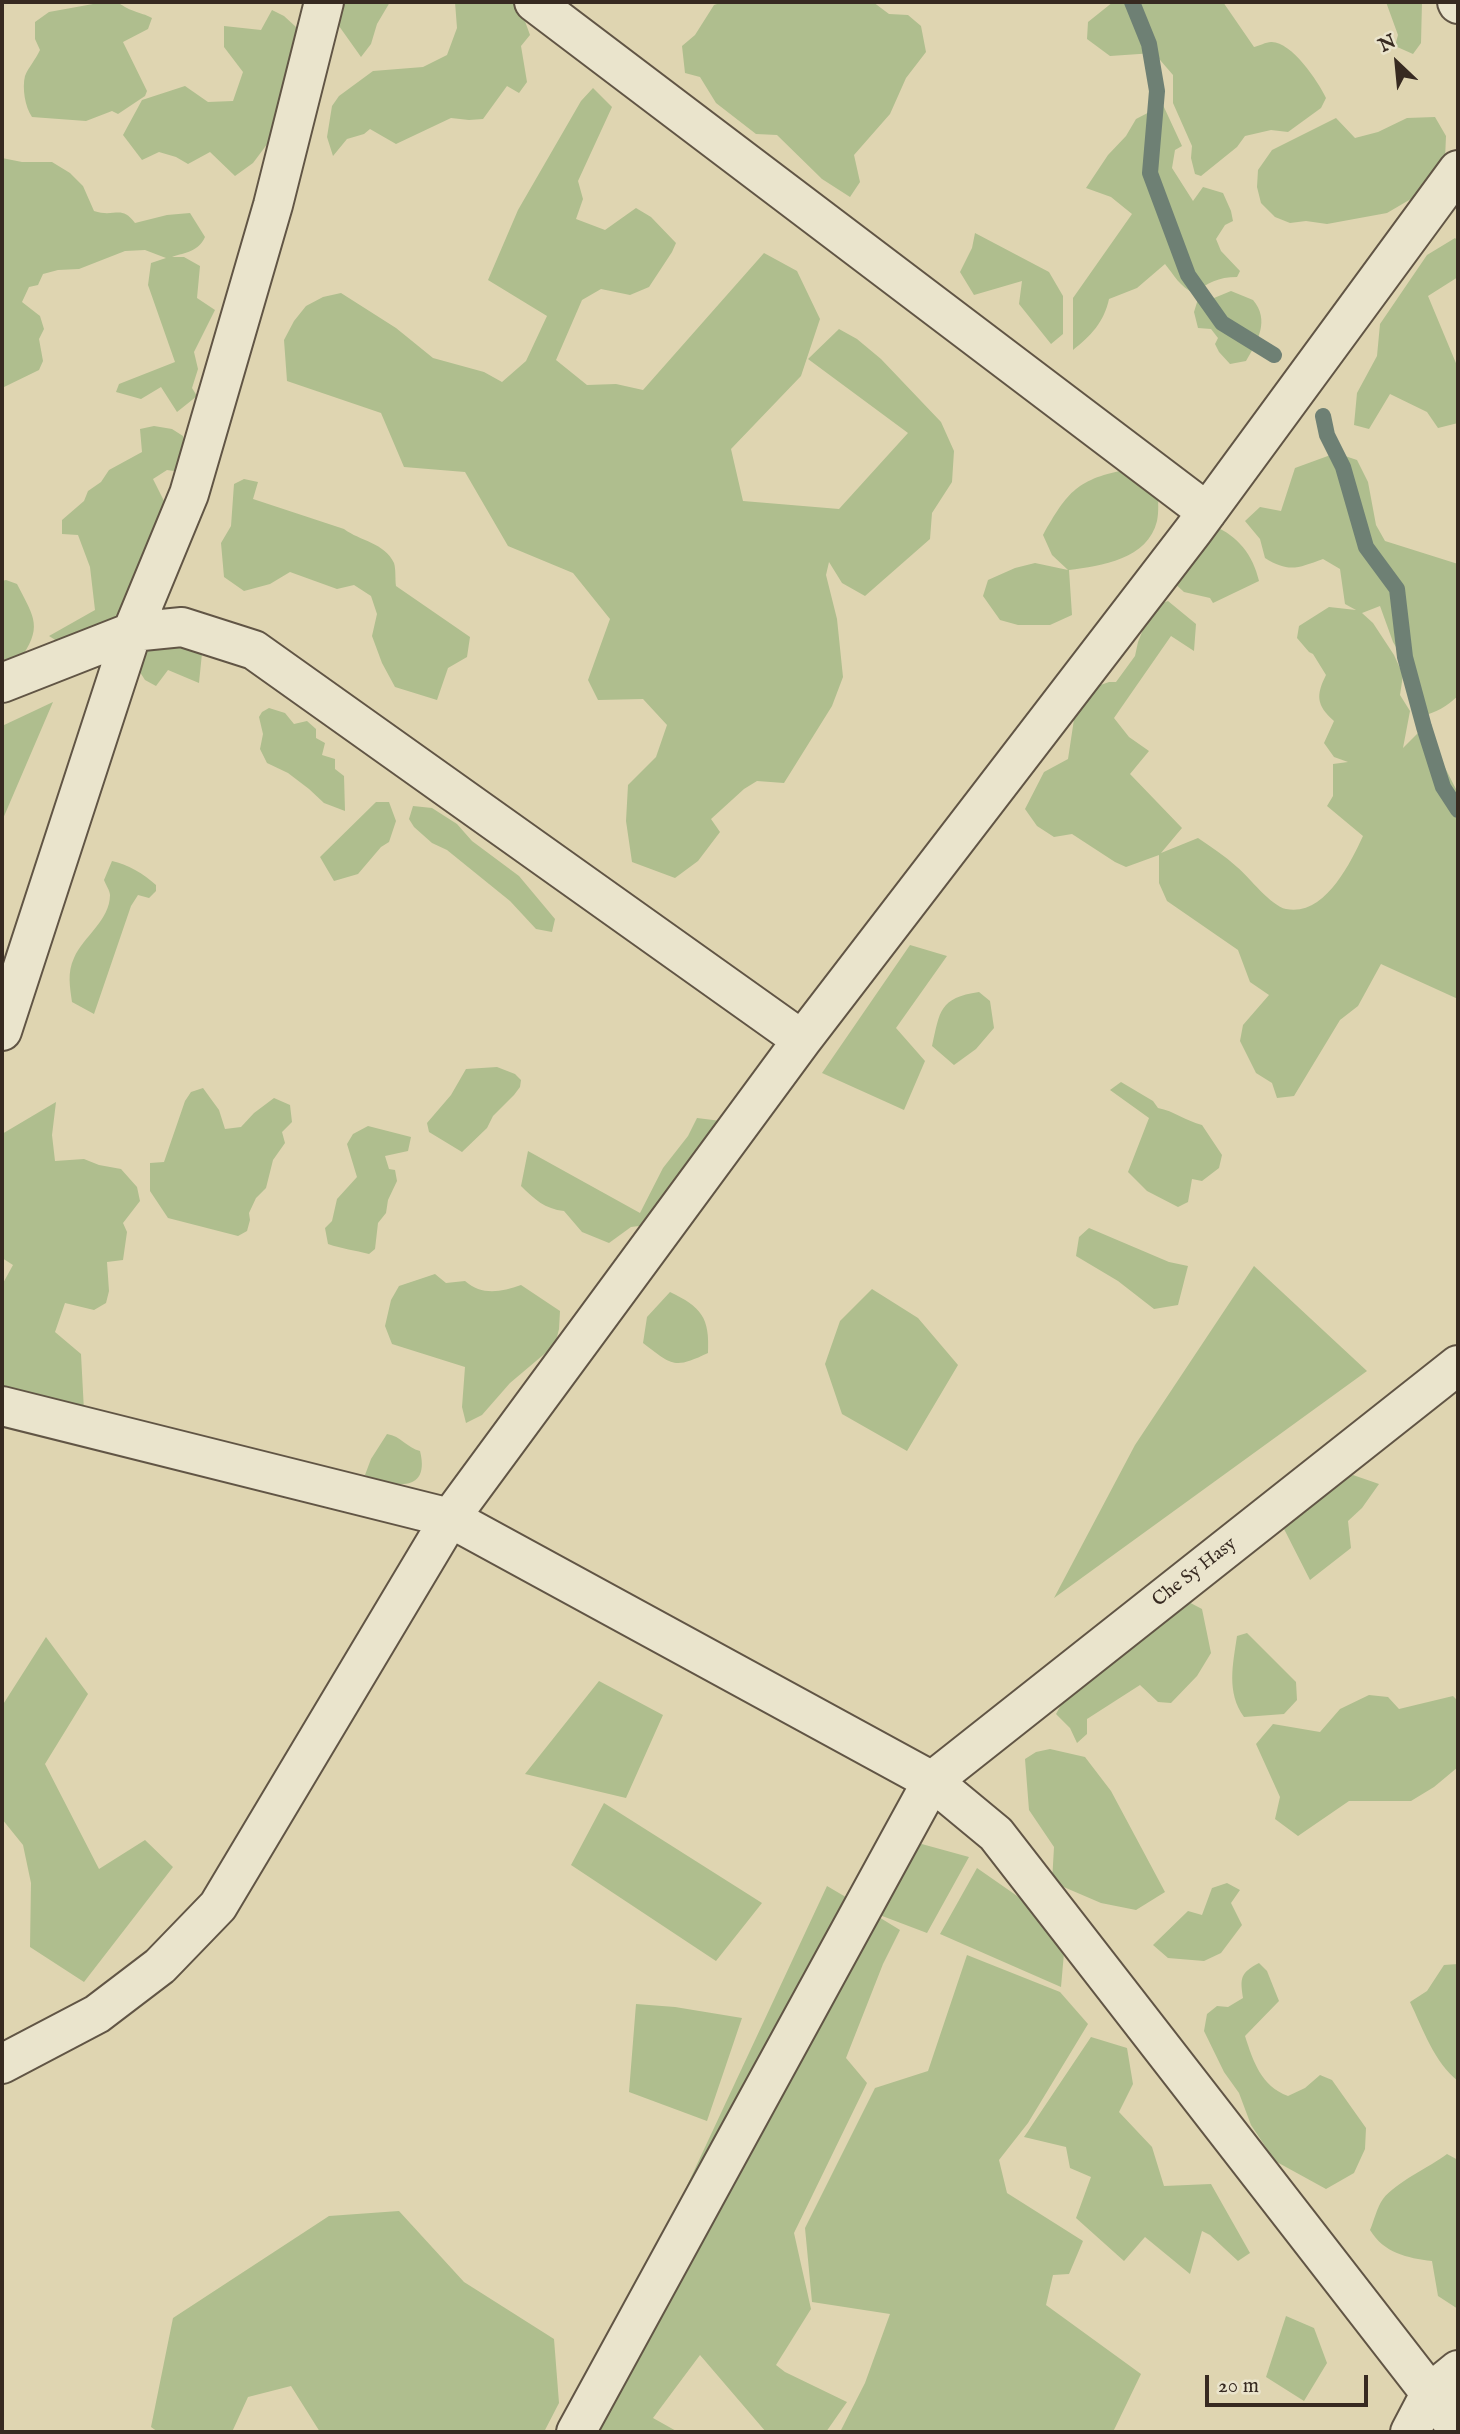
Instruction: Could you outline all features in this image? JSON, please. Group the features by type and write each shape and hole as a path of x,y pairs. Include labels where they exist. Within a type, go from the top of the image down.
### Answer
{"street":[{"path":"2,1031 132,632 189,494 273,205 324,2"},
{"path":"534,2 1208,512"},
{"path":"2,2064 97,2014 160,1966 218,1906 450,1518 802,1040 1208,512 1458,170"},
{"path":"2,683 132,632 182,626 254,650 802,1040"},
{"name":"Che Sy Hasy","path":"932,1781 1458,1365"},
{"path":"2,1406 450,1518 932,1781 996,1833 1445,2381 1458,2429"},
{"path":"576,2432 932,1781"},
{"path":"1410,2432 1445,2381"}],"green space":[{"path":"104,2 119,4 152,18 148,29 123,42 147,91 145,96 118,114 112,111 86,121 32,117 26,103 24,86 26,73 40,50 35,39 35,22 49,12"},
{"path":"341,2 390,2 377,24 371,44 361,57 334,19"},
{"path":"455,2 518,2 530,35 521,46 527,82 519,93 507,86 483,119 451,118 396,144 370,129 364,134 347,139 333,156 327,137 332,106 339,96 373,71 423,67 447,55 457,28"},
{"path":"723,2 873,2 889,14 908,15 921,26 926,52 906,78 890,114 854,155 860,182 850,197 822,179 777,135 756,134 716,103 700,77 685,73 682,46 695,35 714,5"},
{"path":"1113,2 1223,2 1254,47 1271,42 1287,48 1310,73 1326,98 1321,108 1288,132 1271,130 1245,136 1237,147 1201,176 1195,174 1191,158 1192,146 1173,103 1173,75 1154,53 1110,56 1087,39 1088,22"},
{"path":"1386,2 1422,2 1421,43 1413,54 1395,46 1398,35"},
{"path":"272,10 296,27 296,49 268,143 253,163 235,176 210,152 188,164 159,152 142,160 123,135 142,100 185,86 208,102 233,101 243,72 224,47 224,26 261,30"},
{"path":"593,88 612,107 578,181 583,199 576,219 605,230 636,208 651,217 676,243 649,287 630,295 601,289 582,300 556,360 587,385 616,384 643,390 764,253 797,271 820,319 801,376 731,449 743,501 839,509 908,433 808,359 839,329 857,339 881,359 941,422 954,451 952,482 932,513 930,539 865,596 842,583 829,562 826,575 837,619 843,677 832,706 784,783 757,781 744,789 711,819 720,832 698,861 675,878 632,862 626,821 628,785 656,757 667,725 643,699 598,700 588,680 610,619 573,573 508,546 465,472 404,467 381,413 287,381 284,340 294,321 306,306 323,297 341,293 396,328 433,358 484,372 502,382 526,361 547,316 488,280 518,210 581,101"},
{"path":"1163,105 1182,146 1175,150 1172,168 1193,201 1203,187 1223,193 1233,221 1225,225 1216,239 1221,251 1240,271 1237,277 1214,281 1194,293 1181,284 1165,264 1137,288 1109,299 1096,328 1073,350 1073,298 1132,214 1111,197 1086,188 1136,119"},
{"path":"1435,117 1446,136 1445,159 1428,189 1387,213 1327,224 1306,221 1290,223 1275,217 1261,203 1257,187 1258,170 1272,150 1336,118 1355,138 1378,132 1407,118"},
{"path":"2,158 22,162 52,162 70,173 83,186 94,211 126,214 135,223 167,215 190,213 205,237 195,249 172,257 184,257 200,266 197,298 215,310 194,352 198,369 192,388 197,396 177,412 161,387 141,399 116,392 119,384 175,362 148,285 151,263 166,258 145,250 125,251 79,269 43,274 38,285 29,287 22,302 40,316 44,329 39,339 43,361 39,370 2,388"},
{"path":"975,233 1049,272 1063,296 1063,334 1051,344 1019,304 1022,281 974,295 960,272 972,248"},
{"path":"1455,238 1458,241 1458,277 1428,296 1458,368 1458,423 1438,428 1427,412 1390,394 1369,429 1354,425 1357,393 1377,356 1380,324 1427,255"},
{"path":"1231,291 1253,300 1261,315 1261,323 1255,346 1246,361 1230,364 1219,352 1215,344 1218,338 1211,329 1198,328 1194,312 1198,299 1214,298"},
{"path":"154,426 172,429 183,436 190,460 181,472 167,470 153,479 164,501 181,513 160,594 105,634 57,641 49,636 95,610 90,567 78,535 62,534 62,520 84,501 88,491 101,482 109,470 142,452 140,429"},
{"path":"1336,453 1357,460 1368,482 1376,525 1385,541 1458,564 1458,696 1436,711 1421,716 1408,667 1393,642 1380,606 1362,613 1373,623 1394,655 1403,675 1400,695 1410,711 1403,748 1424,727 1458,793 1458,999 1381,964 1358,1006 1340,1020 1294,1096 1277,1098 1272,1083 1256,1073 1240,1041 1243,1025 1269,995 1250,982 1238,950 1167,901 1159,883 1159,855 1126,867 1072,834 1054,837 1037,826 1025,809 1044,772 1068,759 1078,693 1116,682 1135,656 1152,607 1168,601 1196,624 1194,651 1171,636 1114,718 1129,737 1149,751 1130,774 1182,828 1161,853 1198,838 1232,863 1274,903 1286,909 1300,909 1312,905 1334,886 1363,836 1327,806 1333,796 1333,764 1348,762 1334,757 1324,743 1334,721 1319,700 1320,688 1326,675 1313,654 1297,638 1299,626 1329,607 1356,610 1345,604 1340,569 1323,559 1294,568 1273,563 1265,558 1260,539 1245,521 1260,507 1281,511 1295,468"},
{"path":"1129,469 1158,493 1157,521 1144,544 1134,552 1109,563 1069,570 1072,615 1050,625 1018,625 1000,620 983,596 988,580 1015,568 1035,563 1068,570 1052,555 1043,535 1052,520 1067,497 1076,489 1097,477"},
{"path":"244,479 258,482 253,499 344,529 385,551 394,563 396,586 470,637 467,657 448,668 437,700 395,687 372,636 377,614 371,596 354,585 337,589 290,572 270,584 244,591 224,577 221,543 231,526 234,484"},
{"path":"1214,526 1230,535 1243,548 1253,563 1259,581 1213,603 1210,598 1184,592 1158,568"},
{"path":"2,581 17,584 32,615 34,631 19,661 2,664"},
{"path":"173,631 202,653 199,683 168,670 156,686 145,680 136,666 139,651"},
{"path":"53,702 2,821 2,726"},
{"path":"269,708 285,713 294,724 307,721 316,729 316,738 325,743 322,755 335,759 335,769 344,776 345,811 324,803 288,773 267,763 260,749 263,734 259,717"},
{"path":"376,802 389,802 396,821 389,842 381,847 358,874 334,881 320,857"},
{"path":"413,806 432,808 457,824 472,841 519,876 555,919 552,932 536,929 510,901 414,827 409,819"},
{"path":"112,861 146,877 156,885 156,891 149,898 138,895 131,906 94,1014 72,1002 70,975 78,950 101,920 109,904 110,893 104,880"},
{"path":"910,945 947,956 896,1028 925,1061 904,1110 822,1073"},
{"path":"979,992 990,1001 994,1028 976,1049 954,1065 932,1046 940,1015 949,1002"},
{"path":"497,1067 515,1074 521,1080 520,1087 493,1116 487,1128 462,1152 429,1132 427,1123 451,1095 466,1069"},
{"path":"1121,1082 1153,1101 1158,1108 1202,1125 1222,1155 1219,1168 1202,1181 1192,1179 1188,1202 1178,1207 1147,1191 1128,1172 1149,1118 1110,1090"},
{"path":"203,1088 219,1110 225,1129 241,1127 274,1098 290,1105 292,1122 282,1132 285,1143 273,1160 266,1188 256,1198 249,1213 247,1231 238,1236 168,1218 150,1191 150,1163 164,1162 185,1101 191,1092"},
{"path":"56,1102 52,1135 55,1161 84,1159 121,1169 137,1187 140,1201 123,1223 127,1232 123,1260 107,1262 109,1291 106,1303 94,1310 65,1303 55,1332 81,1354 84,1411 2,1387 2,1285 13,1265 2,1258 2,1134"},
{"path":"697,1118 729,1122 655,1219 631,1227 609,1243 582,1232 564,1211 540,1203 521,1186 528,1151 640,1213 663,1168 688,1136"},
{"path":"368,1126 411,1137 408,1151 385,1156 389,1169 395,1170 397,1181 388,1200 386,1213 378,1223 375,1249 369,1254 328,1244 325,1228 332,1221 337,1199 357,1177 347,1144 353,1134"},
{"path":"1089,1228 1169,1262 1188,1266 1178,1305 1154,1309 1118,1281 1076,1256 1079,1237"},
{"path":"1254,1266 1367,1371 1054,1598 1135,1445"},
{"path":"435,1274 446,1283 465,1281 485,1291 499,1291 521,1285 560,1311 555,1345 510,1383 482,1415 466,1423 462,1407 465,1367 392,1344 385,1326 391,1300 399,1286"},
{"path":"872,1289 918,1318 958,1365 907,1451 842,1414 825,1364 840,1321"},
{"path":"670,1292 696,1308 701,1315 707,1330 708,1353 674,1363 643,1343 647,1317"},
{"path":"387,1434 420,1451 420,1475 414,1481 397,1484 365,1475 371,1459"},
{"path":"1353,1475 1379,1484 1362,1508 1348,1521 1351,1548 1310,1580 1283,1527 1325,1485"},
{"path":"1181,1598 1202,1609 1211,1653 1197,1676 1171,1703 1158,1702 1140,1685 1087,1719 1087,1734 1077,1743 1070,1728 1056,1714 1095,1628 1110,1614"},
{"path":"1247,1633 1296,1682 1297,1700 1284,1714 1244,1717 1238,1707 1232,1678 1234,1657 1237,1636"},
{"path":"46,1637 88,1694 45,1764 99,1869 145,1840 173,1867 84,1982 30,1947 31,1883 23,1845 2,1819 2,1706"},
{"path":"599,1681 663,1715 626,1798 525,1774"},
{"path":"1369,1695 1388,1697 1399,1709 1453,1696 1458,1701 1458,1767 1434,1787 1411,1801 1349,1801 1298,1836 1275,1819 1280,1797 1256,1744 1273,1724 1320,1732 1340,1709"},
{"path":"1050,1749 1085,1757 1111,1791 1165,1892 1136,1910 1101,1903 1052,1882 1054,1847 1029,1810 1025,1759 1036,1752"},
{"path":"604,1803 762,1903 716,1961 571,1865"},
{"path":"889,1835 969,1857 927,1933 869,1911 900,1930 883,1964 846,2058 867,2083 794,2233 811,2309 776,2365 847,2402 826,2432 766,2432 700,2355 653,2418 678,2432 572,2432 827,1886 856,1903"},
{"path":"977,1868 1066,1930 1061,1987 940,1934"},
{"path":"1227,1883 1240,1890 1231,1903 1242,1925 1221,1953 1204,1961 1168,1958 1153,1945 1188,1911 1202,1915 1212,1888"},
{"path":"967,1955 1060,1992 1088,2024 1028,2123 999,2160 1007,2193 1083,2241 1069,2274 1053,2275 1046,2305 1141,2374 1113,2432 840,2432 865,2383 890,2314 812,2302 805,2228 875,2088 928,2071"},
{"path":"1259,1963 1267,1971 1279,2001 1245,2036 1259,2072 1271,2086 1288,2096 1305,2088 1320,2075 1332,2080 1366,2128 1365,2149 1354,2173 1326,2189 1275,2161 1251,2125 1239,2093 1224,2072 1204,2031 1207,2014 1217,2006 1228,2007 1243,1998 1243,1977"},
{"path":"1458,1964 1458,2081 1436,2055 1410,2002 1427,1991 1444,1965"},
{"path":"636,2004 675,2007 742,2018 707,2121 629,2092"},
{"path":"1091,2037 1127,2048 1133,2084 1119,2112 1152,2147 1164,2186 1211,2184 1250,2253 1238,2261 1202,2231 1190,2274 1145,2237 1124,2261 1076,2218 1091,2177 1070,2168 1066,2147 1024,2137"},
{"path":"1447,2154 1458,2160 1458,2309 1438,2296 1432,2261 1389,2249 1370,2230 1379,2206 1389,2193"},
{"path":"399,2211 464,2282 554,2339 559,2403 544,2432 320,2432 291,2386 248,2397 232,2432 158,2432 151,2427 173,2318 329,2216"},
{"path":"1286,2316 1314,2328 1327,2363 1304,2401 1266,2377"}],"waterway":[{"path":"1132,2 1149,44 1157,91 1150,173 1188,275 1222,323 1274,355"},
{"path":"1323,416 1327,435 1343,467 1366,547 1397,589 1405,657 1424,727 1443,787 1458,810"}]}
